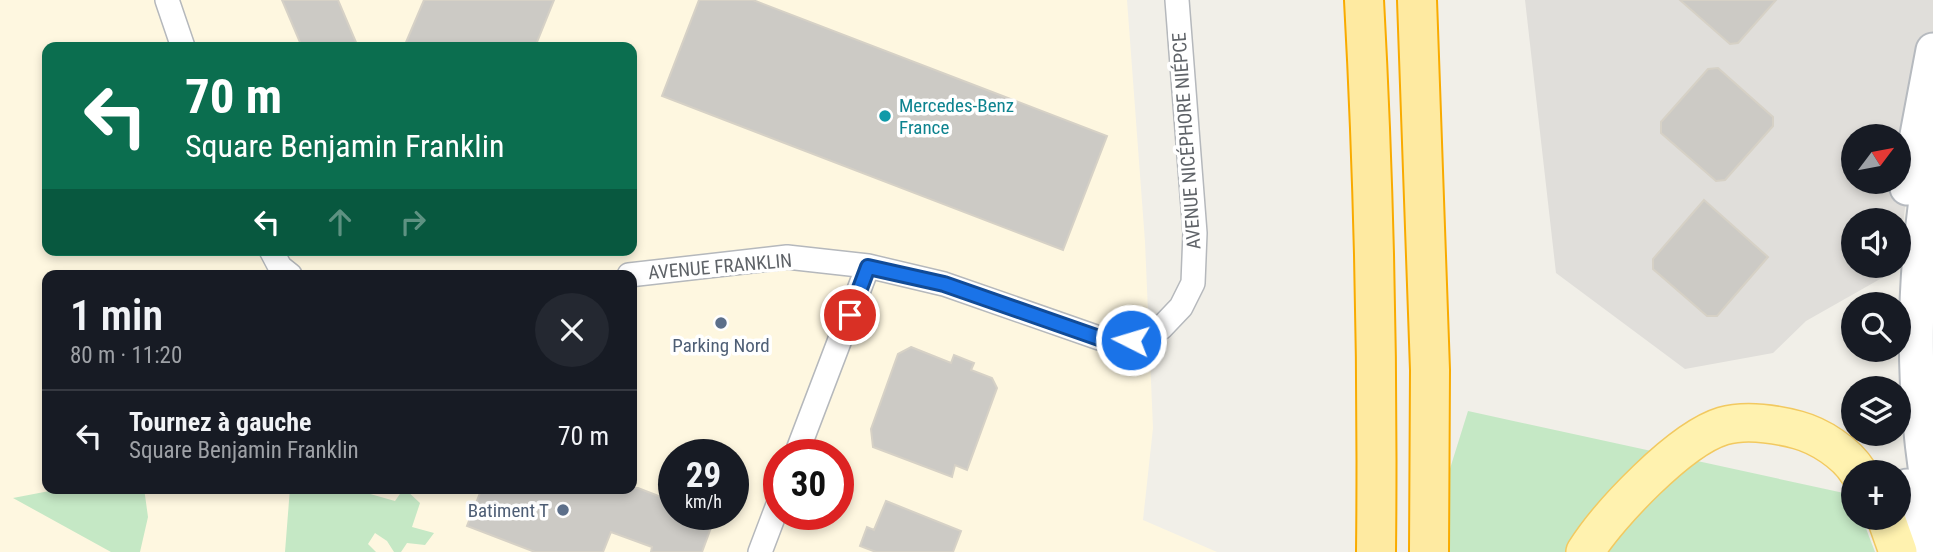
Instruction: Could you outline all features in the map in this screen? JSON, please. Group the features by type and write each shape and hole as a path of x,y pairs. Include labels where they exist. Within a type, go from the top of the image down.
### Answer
{"highway":[{"path":"1364,0 1377,375 1376,552"},
{"path":"1417,0 1430,370 1429,552"}],"main road":[{"path":"1908,208 1914,139 1933,50"},
{"path":"1911,234 1933,156"},
{"path":"1906,278 1916,341 1918,393 1933,514"},
{"path":"1586,552 1641,487 1684,446 1724,426 1771,423 1817,436 1844,460"},
{"path":"1902,446 1905,477 1920,552"},
{"path":"1890,530 1898,552"}],"street":[{"path":"167,0 181,42"},
{"name":"AVENUE NICÉPHORE NIÉPCE","path":"1177,0 1195,233 1193,283"},
{"name":"AVENUE FRANKLIN","path":"637,274 787,257 868,267 944,284 1099,338 1120,340 1131,340 1161,328 1181,307 1193,283"},
{"path":"802,439 868,267"},
{"path":"760,552 768,530"}],"shaded area":[{"path":"0,0 1127,0 1145,242 1153,428 1143,520 1217,552 0,552"},
{"path":"1525,0 1933,0 1933,50 1911,163 1911,124 1841,124 1841,194 1907,194 1905,208 1841,208 1841,278 1882,278 1857,292 1841,292 1841,301 1806,321 1773,353 1685,369 1556,273"}],"green space":[{"path":"1468,411 1841,492 1841,530 1867,530 1875,552 1424,552"},
{"path":"42,492 145,494 148,517 140,552 111,552 13,498"},
{"path":"290,494 370,494 395,501 400,494 410,494 420,503 412,527 434,533 425,545 407,543 401,552 394,552 387,541 375,533 368,544 376,552 285,552"}],"building":[{"path":"282,0 338,0 356,42 300,42"},
{"path":"424,0 554,0 537,42 406,42"},
{"name":"Mercedes-Benz France","path":"699,0 753,0 1107,136 1063,250 662,96"},
{"path":"1680,0 1776,0 1738,43 1730,44"},
{"path":"1718,68 1773,117 1773,126 1725,180 1716,181 1661,133 1661,122 1708,69"},
{"path":"1704,200 1768,257 1717,316 1707,316 1653,269 1653,259"},
{"path":"911,347 951,363 954,355 974,363 971,370 992,378 997,388 967,470 955,465 952,477 873,447 871,429 898,354"},
{"path":"638,488 658,496 658,530 710,530 702,552 651,552 652,547 611,532 603,552 535,552 467,526 480,494 637,494"},
{"path":"886,501 961,531 953,552 876,552 860,546 867,527 874,530"}],"place":[{"name":"Mercedes-Benz France","path":"885,116"},
{"name":"Parking Nord","path":"721,323"},
{"name":"Batiment T","path":"563,510"}],"route":[{"path":"850,315 868,267 944,284 1099,338 1131,340"}]}
